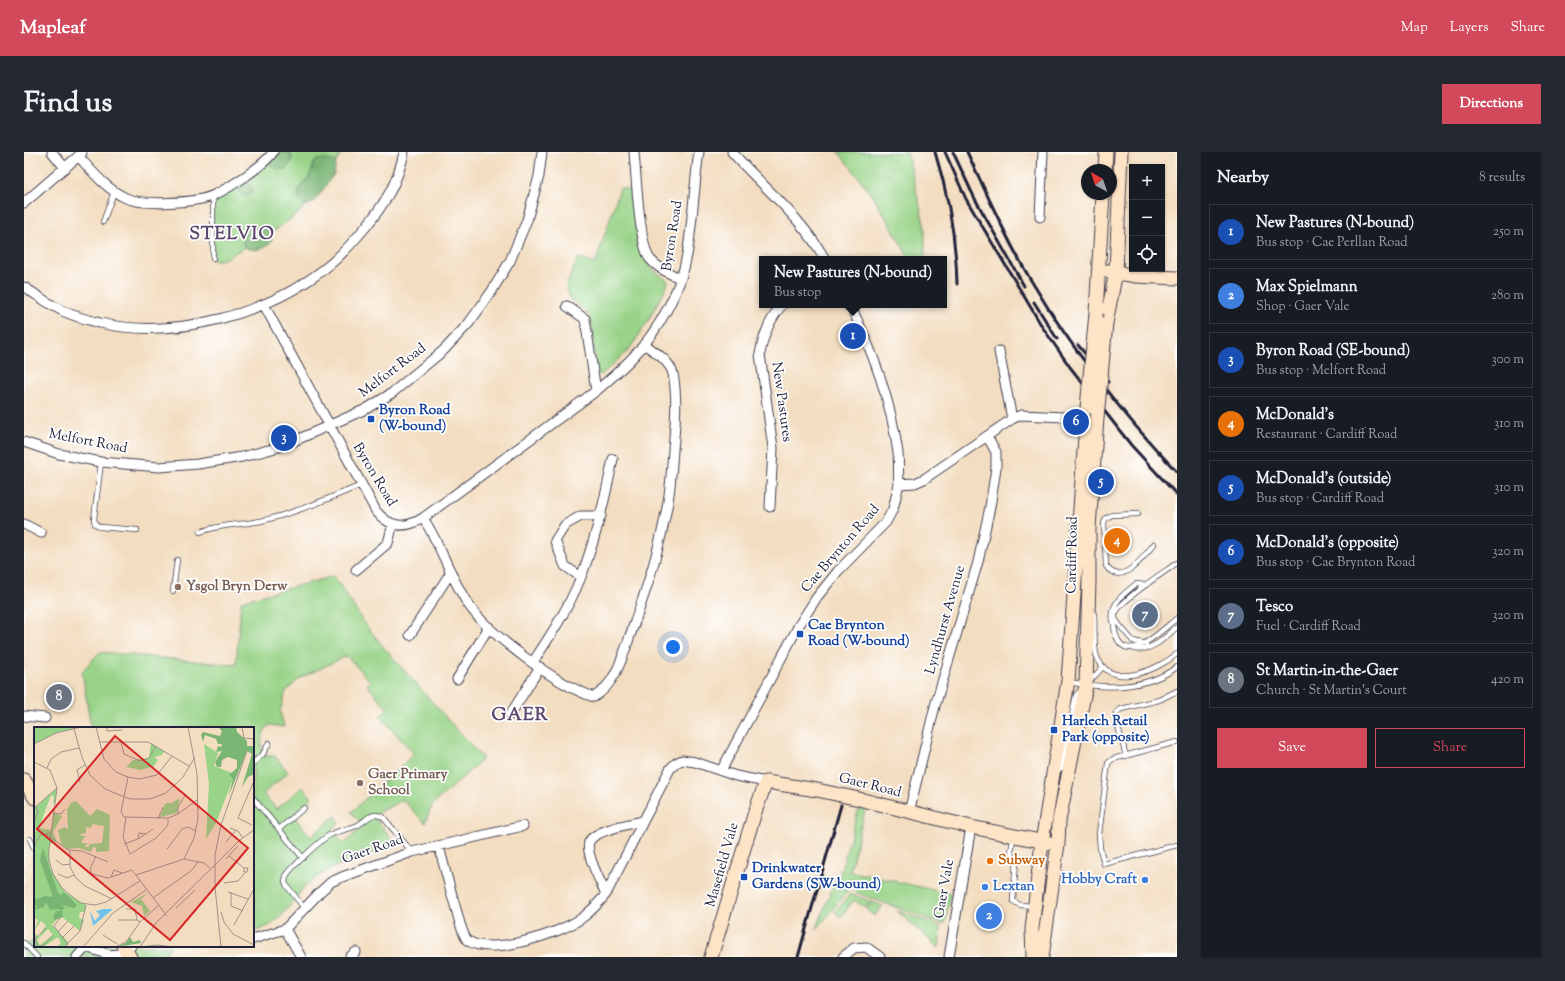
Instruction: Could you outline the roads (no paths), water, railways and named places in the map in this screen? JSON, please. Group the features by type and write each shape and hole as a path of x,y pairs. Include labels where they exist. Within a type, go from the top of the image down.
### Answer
{"main road":[{"path":"1105,164 1106,152"},
{"name":"Cardiff Road","path":"1042,957 1058,844 1059,821 1086,685 1089,581 1090,415 1116,272 1121,152"},
{"name":"Cardiff Road","path":"1033,957 1032,929 1042,842 1068,682 1090,415 1103,200"},
{"path":"1099,270 1136,276 1177,278"},
{"path":"24,780 34,796"},
{"name":"Gaer Road","path":"766,782 817,790 971,827 1058,844"},
{"name":"Masefield Vale","path":"711,957 755,812 766,782"}],"street":[{"path":"52,152 65,168"},
{"path":"24,203 80,154 114,192 128,199 144,202 175,202 194,200 214,195 253,172 271,156 273,152"},
{"path":"24,287 64,312 101,323 137,327 180,327 217,321 264,305 313,278 353,242 374,216 390,192 401,170 404,152"},
{"name":"Melfort Road","path":"24,442 59,454 101,462 159,467 198,464 242,457 284,446 366,409 392,393 444,350 470,323 490,294 510,261 527,220 539,176 542,152"},
{"path":"634,152 643,243 649,258 659,267 681,279"},
{"name":"Byron Road","path":"264,305 380,516 393,524 407,526 423,518 596,391 621,370 644,344 667,310 681,279 687,255 699,152"},
{"path":"732,152 746,168 794,215 823,256"},
{"path":"1040,217 1043,152"},
{"path":"568,306 585,319 596,391"},
{"name":"New Pastures","path":"770,507 774,448 760,354 763,340 769,325 780,308"},
{"name":"Cae Brynton Road","path":"721,771 799,625 817,597 838,571 886,522 894,509 899,484 898,454 886,399 865,337 851,308"},
{"path":"423,518 432,532 469,605 494,633 536,665 582,693 594,697 603,691 618,667 645,594 661,536 669,495 675,419 673,373 666,361 644,344"},
{"path":"999,351 1012,419"},
{"path":"899,484 915,483 924,479 1012,419 1021,415 1070,418 1090,415"},
{"name":"Lyndhurst Avenue","path":"909,812 935,706 978,562 990,507 996,468 996,452 987,436"},
{"path":"510,715 561,620 581,577 601,516 613,459"},
{"path":"581,577 565,566 555,541 565,525 581,516 601,516"},
{"path":"24,524 41,532"},
{"path":"356,570 388,543 393,524"},
{"path":"410,635 451,572"},
{"path":"456,679 489,627"},
{"path":"24,716 45,718"},
{"name":"Gaer Road","path":"642,821 670,769 682,760 695,762 736,776 766,782"},
{"path":"606,894 590,855 588,847 589,841 594,835 642,821"},
{"path":"439,846 463,932 468,941 478,948 487,952 496,952 514,949 541,941 583,917 597,905 606,894 642,821"},
{"name":"Gaer Road","path":"254,939 285,929 331,882 412,852 523,826"},
{"name":"Gaer Vale","path":"949,957 971,827"},
{"path":"285,929 301,957"},
{"path":"77,957 87,947 110,955 118,954 127,950"},
{"path":"843,957 854,948 866,947 880,957"}],"lane":[{"path":"103,222 114,192"},
{"path":"213,258 214,195"},
{"path":"101,462 94,519 95,524 100,527 137,530"},
{"path":"200,532 214,526 259,521 300,510 362,485"},
{"path":"1138,514 1112,515 1106,518 1104,523 1106,566 1110,572 1116,575 1122,574 1130,570 1154,544"},
{"path":"173,591 177,560"},
{"path":"1114,619 1118,609 1146,585 1177,563"},
{"path":"1089,581 1094,615 1096,656 1102,668 1111,674 1133,675 1168,662 1177,654"},
{"path":"1146,585 1136,584 1117,599 1112,615 1114,619 1115,634 1119,641 1124,646 1141,650 1149,648 1177,627"},
{"path":"1132,648 1146,644 1177,618"},
{"path":"1114,619 1133,641 1146,644"},
{"path":"1068,682 1118,687 1158,678 1177,667"},
{"path":"1053,774 1061,768 1076,695 1102,668"},
{"path":"1126,756 1116,719 1116,713 1121,709 1159,700 1177,691"},
{"path":"1177,742 1110,761 1107,766 1099,834 1100,848 1104,864 1177,845"},
{"path":"254,762 263,754 269,743"},
{"path":"254,799 303,858"},
{"path":"279,829 304,808"},
{"path":"305,909 287,886 285,879 288,872 329,835 357,826 373,815 378,815 383,817 412,852"},
{"path":"1013,835 1011,853 1016,861 1013,901 1020,905 1034,906"},
{"path":"30,839 34,848"},
{"path":"24,943 37,957"}],"railway":[{"path":"935,152 951,217 957,284"},
{"path":"945,152 966,199 1043,328 1070,367 1131,445 1177,495"},
{"path":"953,152 974,197 1024,286"},
{"path":"967,152 1014,251 1064,333 1118,405 1177,472"},
{"path":"1034,302 1057,339"},
{"path":"1078,345 1108,382"},
{"path":"798,957 841,805"}],"place":[{"name":"New Pastures (N-bound)","path":"853,336"},
{"name":"Byron Road (W-bound)","path":"371,419"},
{"name":"McDonald's (opposite)","path":"1076,422"},
{"name":"Byron Road (SE-bound)","path":"284,438"},
{"name":"McDonald's (outside)","path":"1101,482"},
{"name":"McDonald's","path":"1117,541"},
{"name":"Ysgol Bryn Derw","path":"178,587"},
{"name":"Tesco","path":"1145,615"},
{"name":"Cae Brynton Road (W-bound)","path":"800,634"},
{"name":"St Martin-in-the-Gaer","path":"59,697"},
{"name":"Harlech Retail Park (opposite)","path":"1054,730"},
{"name":"Gaer Primary School","path":"360,783"},
{"name":"Subway","path":"990,861"},
{"name":"Drinkwater Gardens (SW-bound)","path":"744,877"},
{"name":"Hobby Craft","path":"1145,880"},
{"name":"Lextan","path":"985,887"},
{"name":"Max Spielmann","path":"989,916"}],"district":[{"name":"STELVIO","path":"232,235"},
{"name":"GAER","path":"520,716"}]}
